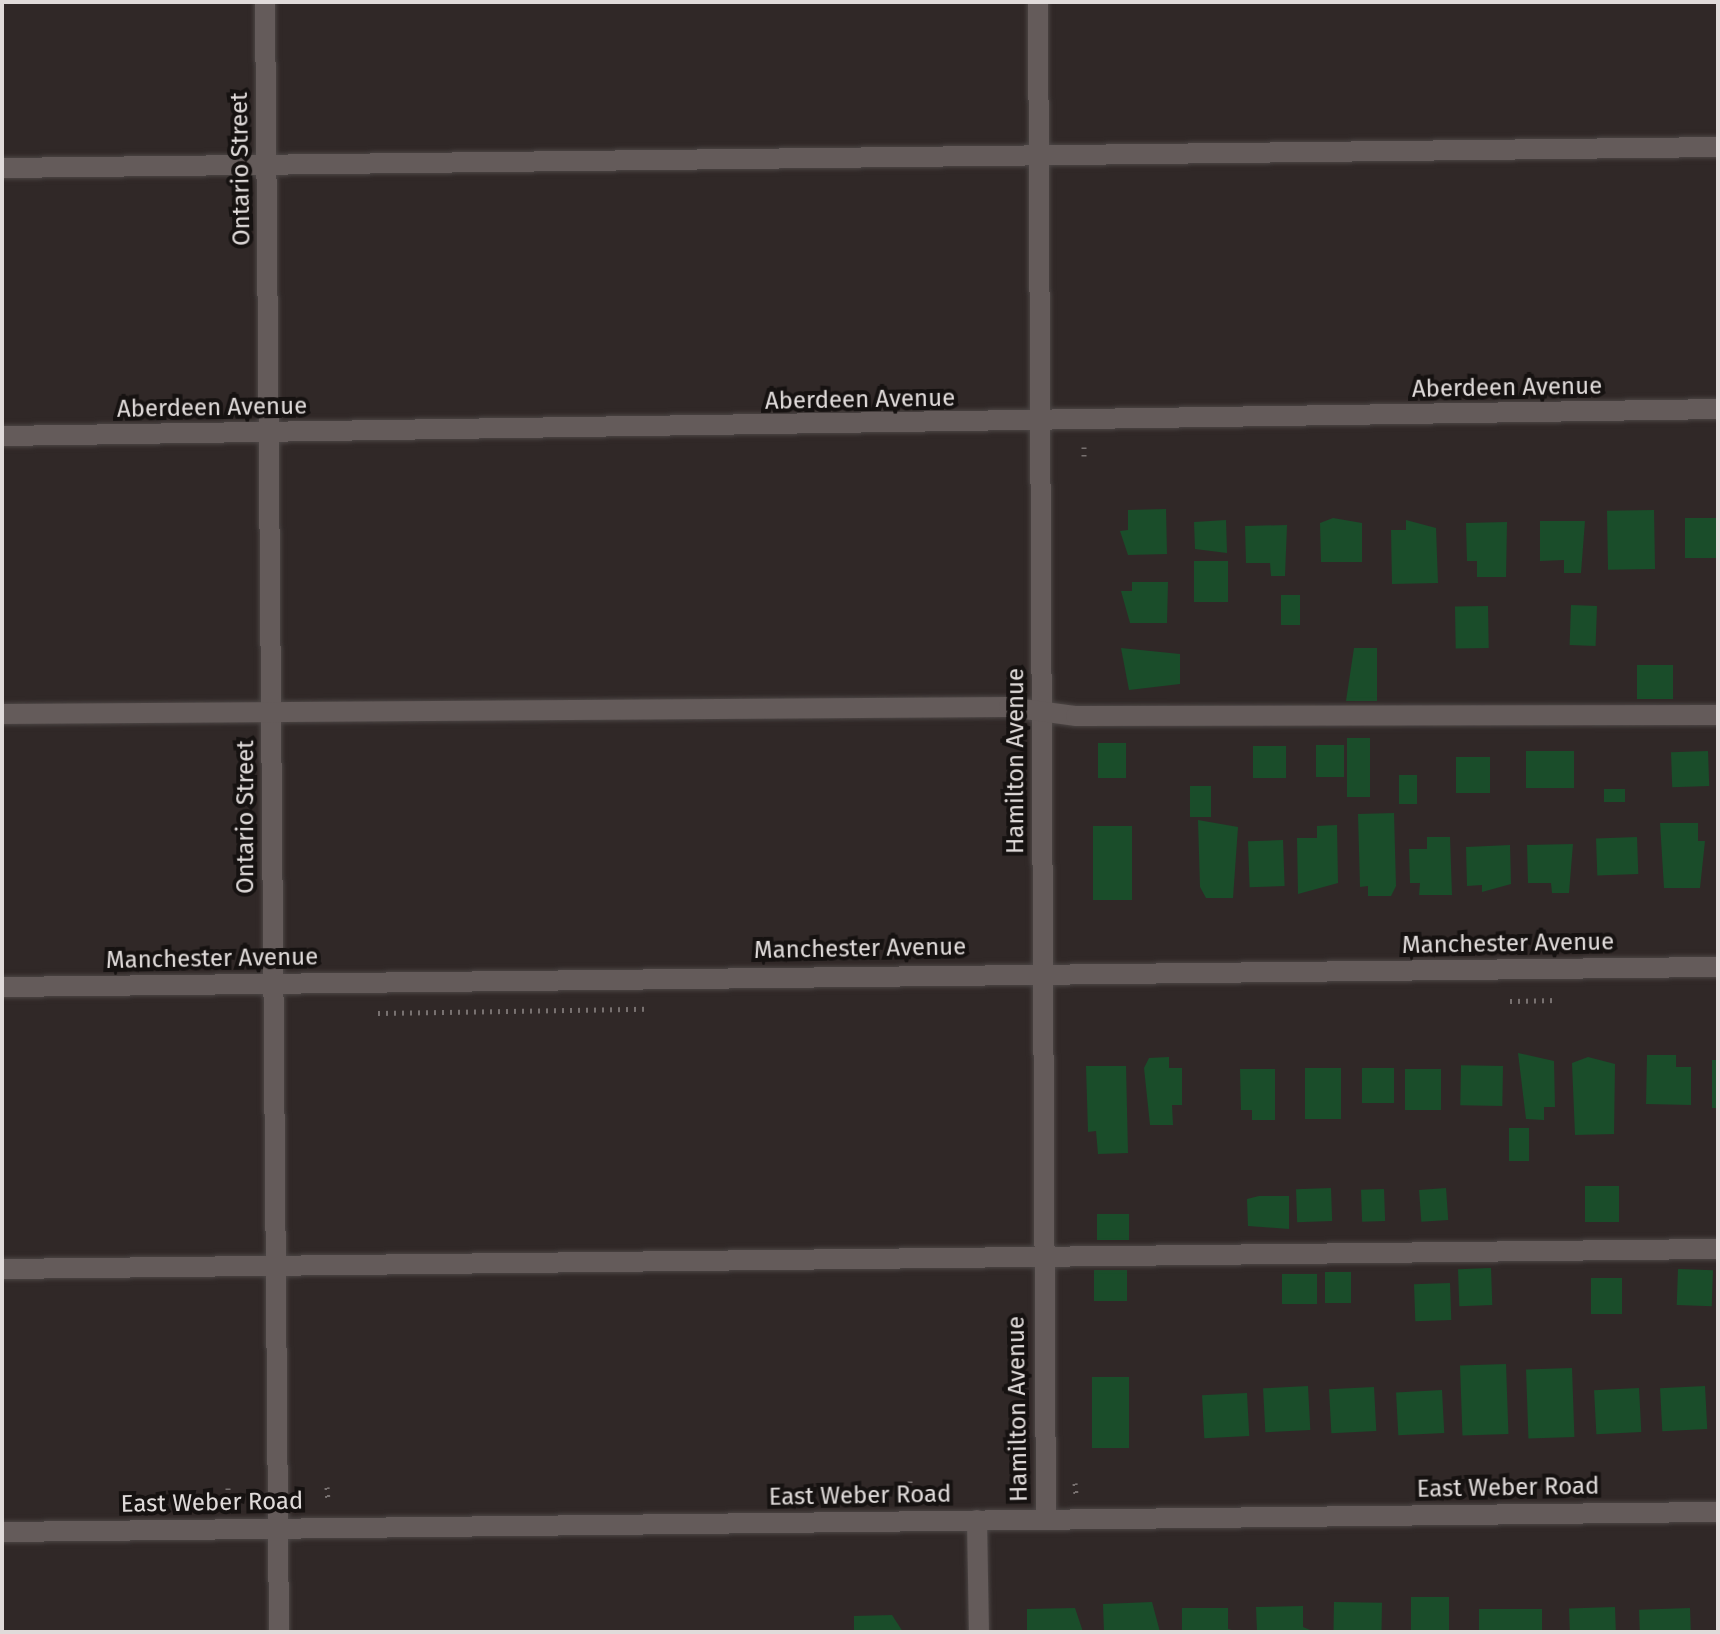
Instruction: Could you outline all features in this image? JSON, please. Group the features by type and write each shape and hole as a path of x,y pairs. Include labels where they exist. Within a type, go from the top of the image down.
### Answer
{"street":[{"name":"Ontario Street","path":"265,2 279,1632"},
{"name":"Hamilton Avenue","path":"1038,2 1046,1519"},
{"path":"2,168 1718,147"},
{"name":"Aberdeen Avenue","path":"2,436 1039,423 1718,409"},
{"path":"2,714 271,709 1718,715"},
{"name":"Manchester Avenue","path":"2,987 1718,967"},
{"path":"2,1269 1718,1249"},
{"name":"East Weber Road","path":"2,1532 1718,1512"},
{"name":"Hamilton Avenue","path":"977,1520 979,1632"}],"path":[{"path":"1084,447 1084,456"},
{"path":"1510,1001 1557,1000"},
{"path":"378,1013 647,1009"},
{"path":"910,1481 910,1495"},
{"path":"1075,1483 1076,1494"},
{"path":"327,1487 328,1503"},
{"path":"228,1488 228,1504"}],"building":[{"path":"1166,509 1167,554 1128,555 1120,531 1128,530 1128,510"},
{"path":"1654,510 1655,569 1608,570 1607,511"},
{"path":"1333,518 1362,523 1362,562 1321,562 1320,523"},
{"path":"1685,518 1718,518 1718,558 1685,558"},
{"path":"1226,520 1227,553 1195,549 1194,522"},
{"path":"1406,520 1436,528 1438,583 1392,584 1391,530 1406,530"},
{"path":"1540,521 1585,521 1581,573 1564,573 1564,560 1540,561"},
{"path":"1507,522 1506,577 1477,577 1477,561 1467,561 1466,523"},
{"path":"1287,525 1285,576 1271,576 1270,563 1246,563 1245,526"},
{"path":"1194,561 1228,561 1228,602 1194,602"},
{"path":"1132,582 1168,582 1167,623 1130,623 1121,591 1132,591"},
{"path":"1281,595 1300,595 1300,625 1281,625"},
{"path":"1571,605 1597,606 1596,646 1570,645"},
{"path":"1488,606 1489,648 1456,649 1455,607"},
{"path":"1121,648 1180,654 1180,684 1129,690"},
{"path":"1354,648 1377,648 1377,701 1346,701"},
{"path":"1637,665 1673,665 1673,699 1637,699"},
{"path":"1347,738 1370,738 1370,797 1347,797"},
{"path":"1098,743 1126,743 1126,778 1098,778"},
{"path":"1316,745 1344,745 1344,777 1316,777"},
{"path":"1253,746 1286,746 1286,778 1253,778"},
{"path":"1526,751 1574,751 1574,788 1526,788"},
{"path":"1708,751 1709,786 1672,787 1671,752"},
{"path":"1456,757 1490,757 1490,793 1456,793"},
{"path":"1399,775 1417,775 1417,804 1399,804"},
{"path":"1190,786 1211,786 1211,817 1190,817"},
{"path":"1604,789 1625,789 1625,802 1604,802"},
{"path":"1394,813 1396,886 1391,896 1368,896 1368,886 1360,887 1358,814"},
{"path":"1198,820 1238,827 1233,898 1206,898 1200,887"},
{"path":"1660,823 1698,823 1698,841 1705,841 1700,888 1664,888"},
{"path":"1337,825 1338,883 1298,894 1297,838 1317,838 1317,826"},
{"path":"1093,826 1132,826 1132,900 1093,900"},
{"path":"1427,837 1450,837 1452,895 1419,895 1420,883 1410,883 1409,849 1427,849"},
{"path":"1637,837 1638,874 1597,875 1596,838"},
{"path":"1283,840 1285,886 1250,887 1248,841"},
{"path":"1573,844 1569,893 1552,893 1551,883 1528,883 1527,845"},
{"path":"1510,845 1511,884 1482,892 1482,885 1467,886 1466,847"},
{"path":"1518,1053 1554,1061 1555,1107 1544,1107 1544,1120 1526,1119"},
{"path":"1647,1055 1676,1055 1676,1067 1691,1067 1691,1105 1646,1104"},
{"path":"1169,1057 1169,1068 1182,1068 1182,1105 1172,1105 1173,1125 1150,1125 1144,1068 1149,1058"},
{"path":"1588,1057 1615,1064 1614,1134 1575,1135 1572,1063"},
{"path":"1712,1060 1718,1060 1718,1108 1712,1108"},
{"path":"1461,1065 1503,1066 1502,1106 1460,1105"},
{"path":"1086,1066 1126,1066 1128,1153 1098,1154 1096,1131 1088,1132"},
{"path":"1305,1068 1341,1068 1341,1119 1305,1119"},
{"path":"1362,1068 1394,1068 1394,1103 1362,1103"},
{"path":"1240,1069 1275,1069 1275,1120 1252,1120 1252,1110 1241,1110"},
{"path":"1405,1069 1441,1069 1441,1110 1405,1110"},
{"path":"1509,1128 1529,1128 1529,1161 1509,1161"},
{"path":"1585,1186 1619,1186 1619,1222 1585,1222"},
{"path":"1331,1188 1332,1221 1297,1222 1296,1189"},
{"path":"1446,1188 1448,1220 1421,1222 1419,1190"},
{"path":"1384,1189 1385,1221 1362,1222 1361,1190"},
{"path":"1289,1196 1289,1229 1248,1226 1247,1199"},
{"path":"1097,1214 1129,1214 1129,1240 1097,1240"},
{"path":"1491,1268 1492,1305 1459,1306 1458,1269"},
{"path":"1678,1269 1713,1270 1712,1306 1677,1305"},
{"path":"1094,1270 1127,1270 1127,1301 1094,1301"},
{"path":"1325,1272 1351,1272 1351,1303 1325,1303"},
{"path":"1282,1274 1317,1274 1317,1304 1282,1304"},
{"path":"1591,1278 1622,1278 1622,1314 1591,1314"},
{"path":"1450,1283 1451,1320 1415,1321 1414,1284"},
{"path":"1506,1364 1508,1434 1462,1436 1460,1366"},
{"path":"1572,1368 1574,1437 1528,1439 1526,1370"},
{"path":"1092,1377 1129,1377 1129,1448 1092,1448"},
{"path":"1308,1386 1310,1430 1265,1432 1263,1388"},
{"path":"1705,1386 1707,1429 1662,1431 1660,1388"},
{"path":"1374,1387 1376,1431 1331,1433 1329,1389"},
{"path":"1639,1388 1641,1432 1596,1434 1594,1390"},
{"path":"1442,1390 1444,1433 1398,1435 1396,1392"},
{"path":"1247,1393 1249,1436 1204,1438 1202,1395"},
{"path":"1411,1597 1449,1597 1449,1632 1411,1632"},
{"path":"1152,1602 1160,1632 1104,1632 1103,1604"},
{"path":"1334,1602 1382,1603 1381,1632 1333,1632"},
{"path":"1303,1606 1303,1627 1315,1632 1257,1632 1256,1607"},
{"path":"1615,1607 1616,1632 1570,1632 1569,1609"},
{"path":"1075,1608 1083,1632 1027,1632 1027,1609"},
{"path":"1182,1608 1228,1608 1228,1629 1240,1632 1182,1632"},
{"path":"1690,1608 1691,1632 1640,1632 1639,1610"},
{"path":"1479,1609 1542,1609 1542,1632 1479,1632"},
{"path":"892,1615 903,1632 854,1632 854,1616"}]}
